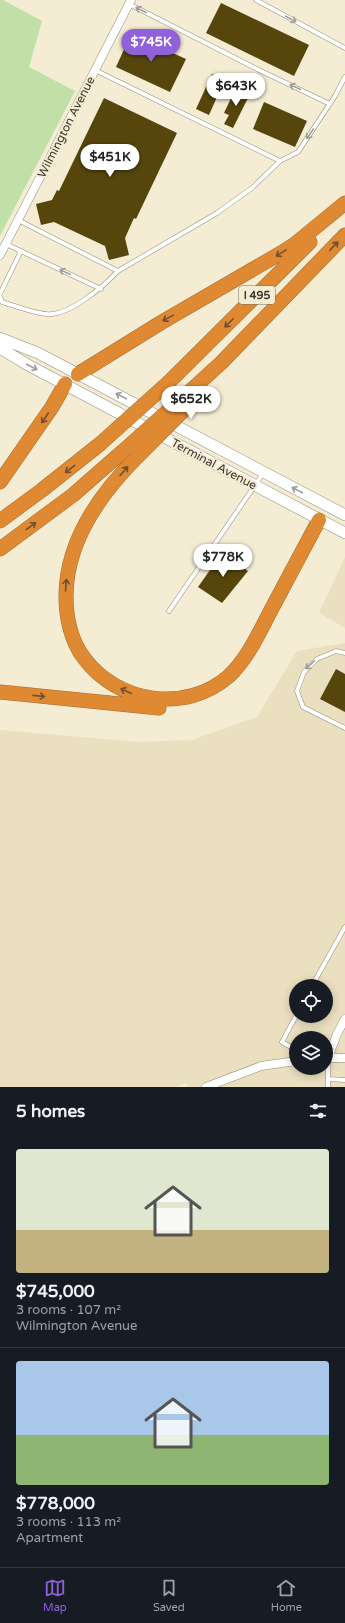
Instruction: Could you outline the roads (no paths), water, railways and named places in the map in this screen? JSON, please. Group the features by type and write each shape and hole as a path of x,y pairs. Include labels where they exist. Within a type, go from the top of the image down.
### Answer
{"highway":[{"path":"78,374 162,322 286,250 345,205"},
{"name":"I 495","path":"0,522 100,444 169,382 345,205"},
{"name":"I 495","path":"0,549 72,495 193,394 345,235"},
{"path":"0,482 52,407 65,384"},
{"path":"193,394 106,492 83,529 75,548 69,567 66,596 69,623 74,641 84,658 103,677 120,688 136,695 163,700 190,696 211,688 229,675 251,647 323,522"},
{"path":"0,692 165,708 189,705 213,696 233,683 252,661 323,522"}],"main road":[{"path":"0,333 25,344 38,354"},
{"name":"Terminal Avenue","path":"0,338 38,354 78,374 345,515"},
{"name":"Terminal Avenue","path":"0,348 28,365 345,533"},
{"path":"65,384 78,374"},
{"path":"323,522 332,508"}],"street":[{"name":"Wilmington Avenue","path":"0,254 130,2"},
{"path":"333,1044 345,1019"},
{"path":"333,1058 345,1058"},
{"path":"206,1087 261,1066 289,1061"}],"lane":[{"path":"256,0 345,48"},
{"path":"130,2 261,71 330,104"},
{"path":"95,70 280,161"},
{"path":"0,298 2,302 47,315 61,313 100,289 118,271 218,213 252,188 280,161 298,152 330,104 345,77"},
{"path":"18,220 118,271"},
{"path":"6,244 100,289"},
{"path":"0,294 21,251"},
{"path":"169,610 264,472"},
{"path":"345,653 336,651 318,658 304,672 297,691 303,707 345,728"},
{"path":"316,979 345,927"},
{"path":"289,1046 282,1042 292,1023"},
{"path":"328,1075 328,1087"},
{"path":"328,1079 345,1080"}]}
